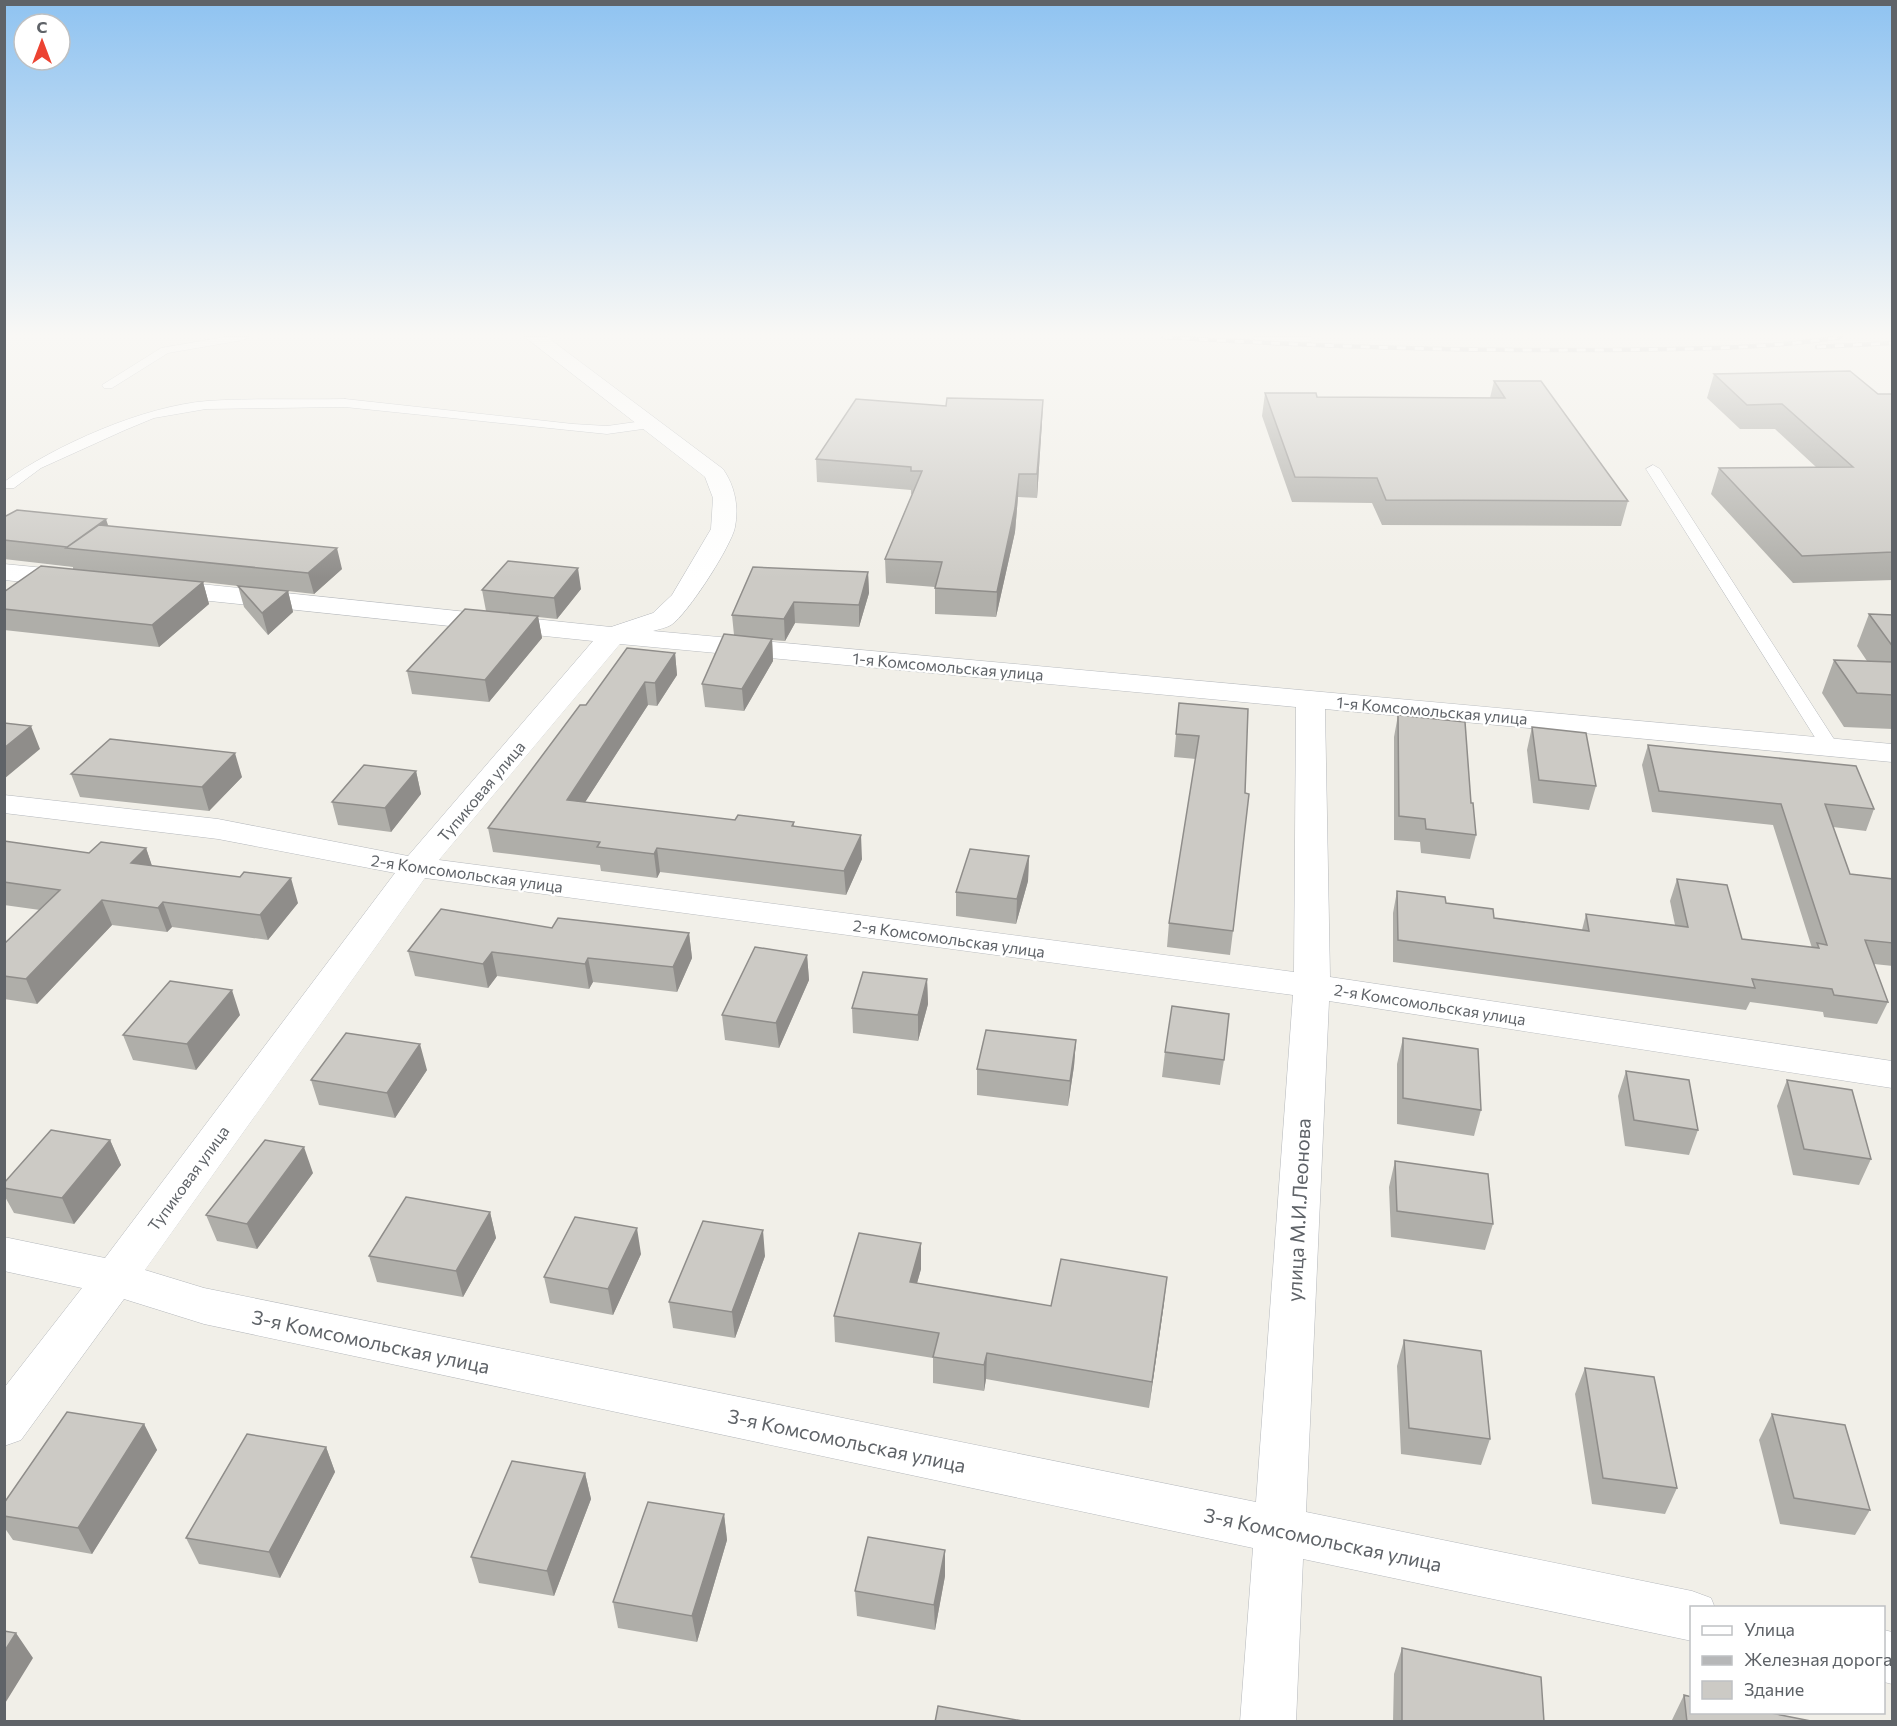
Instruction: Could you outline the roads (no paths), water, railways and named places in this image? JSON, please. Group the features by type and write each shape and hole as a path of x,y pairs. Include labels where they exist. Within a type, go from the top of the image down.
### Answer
{"street":[{"path":"613,635 662,619 683,599 723,529 725,498 716,474 641,418"},
{"path":"4,572 100,582"},
{"name":"1-я Комсомольская улица","path":"136,586 613,635 1893,753"},
{"name":"Тупиковая улица","path":"4,1425 115,1278 416,867 613,635"},
{"name":"улица М.И.Леонова","path":"1268,1722 1311,986 1310,699"},
{"name":"2-я Комсомольская улица","path":"4,804 218,829 416,867 1311,986 1893,1074"},
{"name":"3-я Комсомольская улица","path":"4,1254 115,1278 204,1306 1690,1616"}],"lane":[{"path":"9,485 36,465 144,418"},
{"path":"473,418 573,429 607,430 650,424"},
{"path":"1653,469 1830,747"}]}
